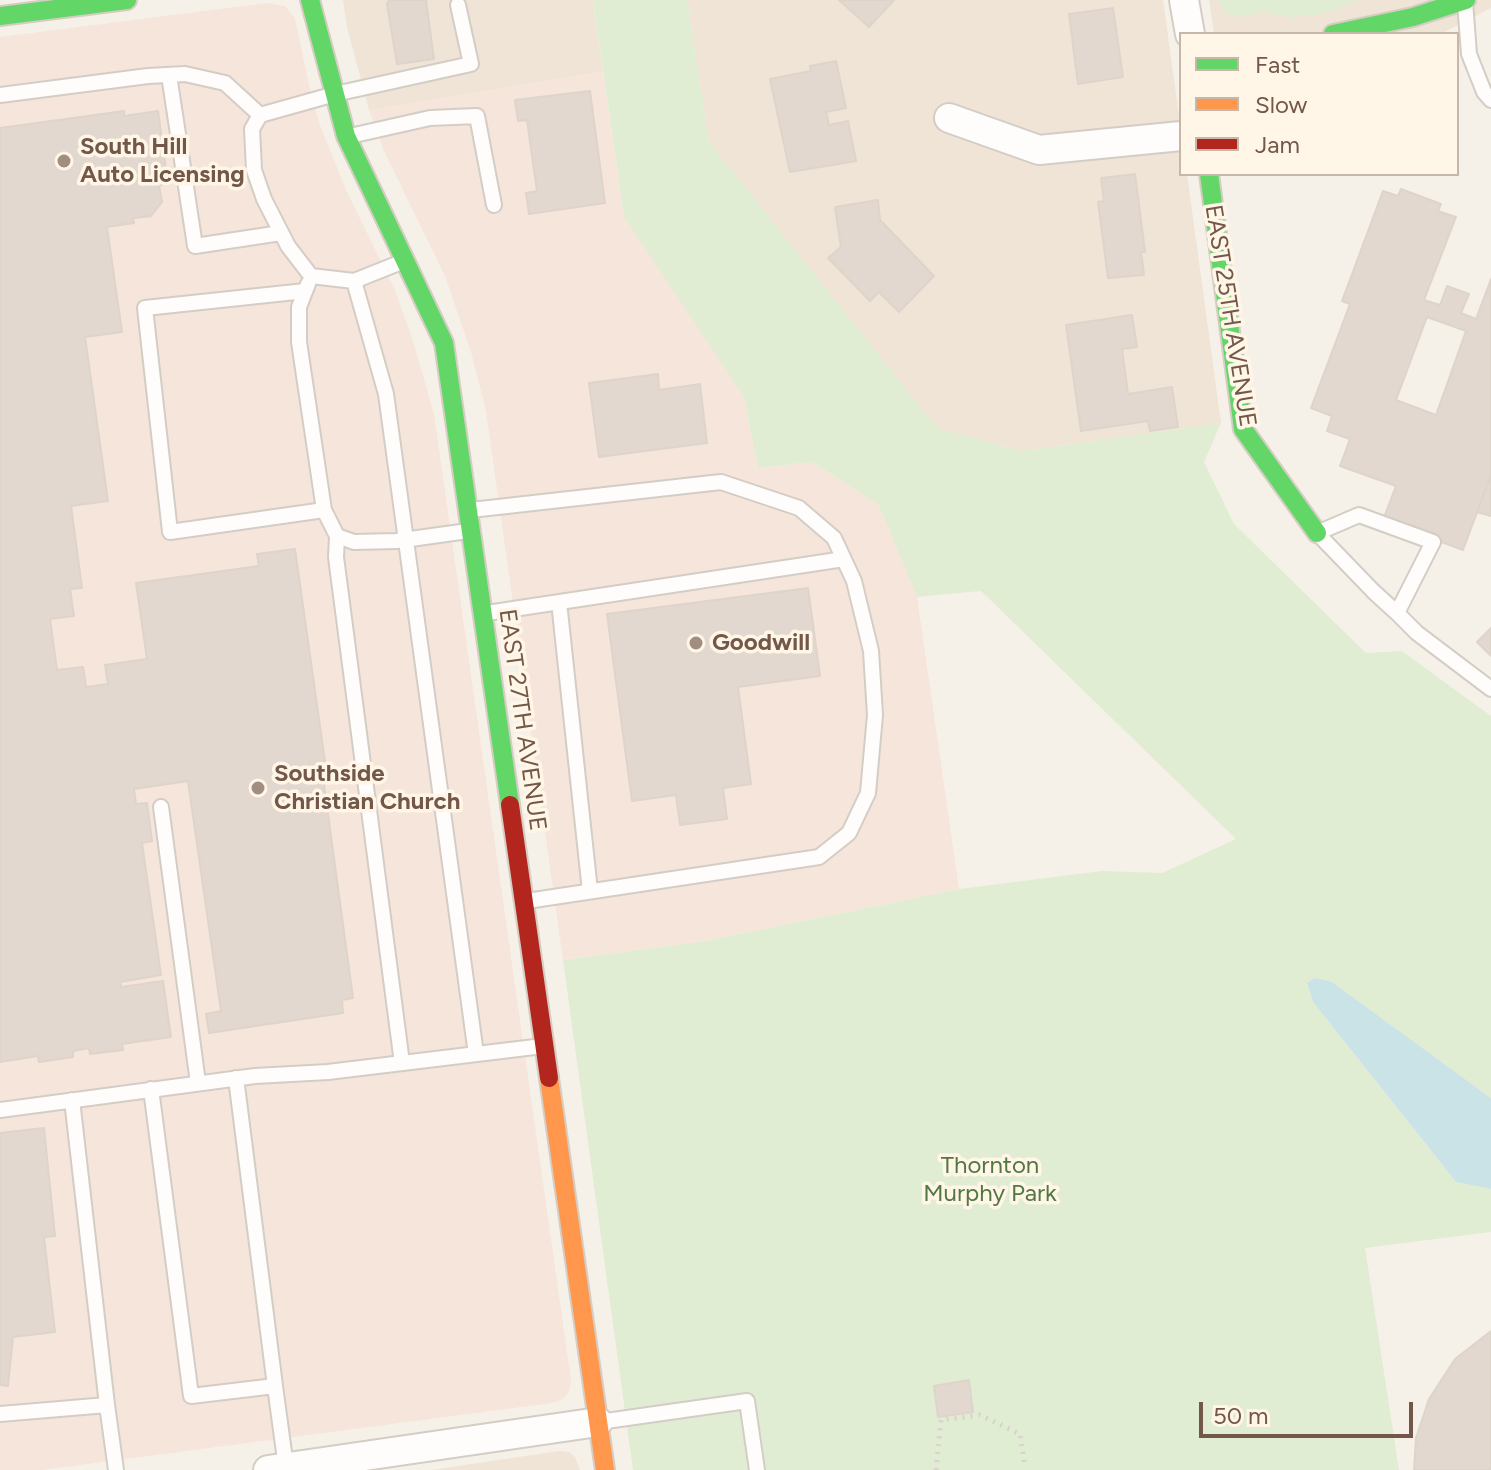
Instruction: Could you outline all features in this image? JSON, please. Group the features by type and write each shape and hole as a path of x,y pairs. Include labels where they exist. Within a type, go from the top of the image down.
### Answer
{"street":[{"path":"0,16 127,0"},
{"name":"EAST 27TH AVENUE","path":"310,0 346,136 444,343 605,1470"},
{"path":"1184,0 1190,32"},
{"path":"1342,32 1413,17 1465,0"},
{"path":"949,118 1039,150 1179,136"},
{"name":"EAST 25TH AVENUE","path":"1209,176 1243,429 1317,533"},
{"path":"277,1469 598,1422"}],"lane":[{"path":"1465,0 1469,54 1484,92 1491,100"},
{"path":"405,261 354,281 311,276 288,246 264,199 254,170 252,129 260,115 335,94 471,64 458,5"},
{"path":"0,95 185,74 225,83 260,115"},
{"path":"169,75 195,246 281,233"},
{"path":"346,136 430,118 477,116 494,205"},
{"path":"311,276 299,307 299,342 324,510 337,536 336,557 402,1063"},
{"path":"354,281 386,394 476,1054"},
{"path":"305,291 145,308 170,532 324,510"},
{"path":"467,510 721,482 799,508 834,538 854,581 871,651 875,715 868,793 849,833 819,857 523,901"},
{"path":"1397,613 1433,542 1359,515 1317,533 1397,613 1417,633 1491,689"},
{"path":"337,536 354,542 470,531"},
{"path":"482,613 844,559"},
{"path":"559,602 590,891"},
{"path":"161,807 198,1083"},
{"path":"0,1110 236,1078 543,1046"},
{"path":"236,1078 275,1386 277,1469"},
{"path":"151,1089 191,1396 275,1386"},
{"path":"72,1100 116,1470"},
{"path":"598,1422 747,1401 757,1470"},
{"path":"0,1414 107,1405"}],"path":[{"path":"936,1470 941,1420 980,1415 1020,1434 1025,1466"}],"shaded area":[{"path":"343,0 593,0 603,72 369,110"},
{"path":"687,0 1163,0 1179,116 1179,176 1187,176 1221,423 1020,451 937,428 709,142"},
{"path":"1209,0 1491,0 1491,8 1444,32 1214,32"},
{"path":"267,3 285,6 295,19 320,125 347,192 395,290 434,414 571,1380 569,1392 563,1399 552,1403 42,1470 0,1470 0,37"},
{"path":"603,72 624,217 744,397 758,468 812,462 880,505 917,597 959,889 705,941 563,960 486,411 471,352 445,276 383,149 369,110"},
{"path":"569,1452 575,1457 580,1470 431,1470"}],"green space":[{"name":"Thornton Murphy Park","path":"593,0 687,0 709,142 937,428 1020,451 1221,423 1204,462 1234,524 1366,653 1402,651 1491,716 1491,1098 1332,982 1307,984 1313,1002 1456,1182 1491,1189 1491,1232 1365,1248 1399,1470 633,1470 563,960 705,941 959,889 1102,871 1162,873 1236,839 981,591 917,597 879,505 812,462 758,468 744,397 624,217"},
{"path":"1217,0 1355,2 1319,15 1291,17 1263,12 1239,17 1226,14"}],"water":[{"path":"1315,978 1332,982 1491,1098 1491,1189 1456,1182 1313,1002 1307,983"}],"building":[{"path":"389,0 426,0 434,59 397,64 387,4"},
{"path":"839,0 894,0 869,27"},
{"path":"1113,8 1123,77 1078,84 1069,14"},
{"path":"836,61 846,108 826,112 829,125 848,121 856,161 790,172 770,79 811,71 810,66"},
{"path":"590,91 605,203 529,214 526,193 537,191 527,120 518,121 515,100"},
{"path":"124,111 124,116 158,111 168,184 159,185 162,202 151,216 133,218 134,223 107,227 122,332 85,337 108,501 71,506 82,588 70,589 74,616 50,619 57,670 83,667 86,687 108,684 105,665 147,659 136,583 259,566 257,554 295,549 325,762 321,763 353,998 342,1000 343,1013 209,1033 206,1014 221,1011 188,781 134,789 136,804 147,803 152,841 142,843 161,975 120,982 121,987 163,981 171,1037 122,1044 123,1050 90,1054 89,1048 73,1051 73,1057 39,1062 38,1056 0,1062 0,128"},
{"path":"1135,174 1145,252 1141,252 1144,275 1108,278 1098,202 1104,201 1101,178"},
{"path":"1401,189 1441,204 1438,211 1456,217 1424,300 1440,305 1447,286 1469,294 1461,313 1476,319 1491,279 1491,475 1463,550 1383,520 1396,486 1340,466 1350,439 1327,431 1332,416 1311,408 1350,304 1342,301 1383,191 1398,196","holes":["1427,317 1466,331 1436,415 1396,400"]},
{"path":"878,200 880,220 934,276 899,312 879,292 870,301 828,258 841,247 835,207"},
{"path":"1132,315 1137,347 1122,349 1128,394 1172,387 1178,427 1150,431 1148,421 1081,431 1066,325"},
{"path":"658,374 659,390 700,384 707,443 599,457 589,383"},
{"path":"1491,475 1491,516 1477,512"},
{"path":"808,588 820,676 738,687 751,784 723,788 727,819 680,825 676,795 632,801 607,614"},
{"path":"1491,628 1491,656 1477,642"},
{"path":"44,1128 55,1236 44,1237 55,1332 13,1337 8,1386 0,1385 0,1133"},
{"path":"1491,1331 1491,1470 1414,1470 1416,1438 1429,1399 1455,1359"},
{"path":"969,1380 973,1412 938,1417 934,1386"}],"traffic: fast":[{"path":"0,16 127,0"},
{"path":"310,0 346,136 444,343 510,805"},
{"path":"1342,32 1413,17 1466,0"},
{"path":"1209,176 1243,429 1317,533"}],"traffic: slow":[{"path":"549,1078 605,1470"}],"traffic: jam":[{"path":"510,805 549,1078"}],"place":[{"name":"South Hill Auto Licensing","path":"64,161"},
{"name":"Goodwill","path":"696,643"},
{"name":"Southside Christian Church","path":"258,788"}]}
